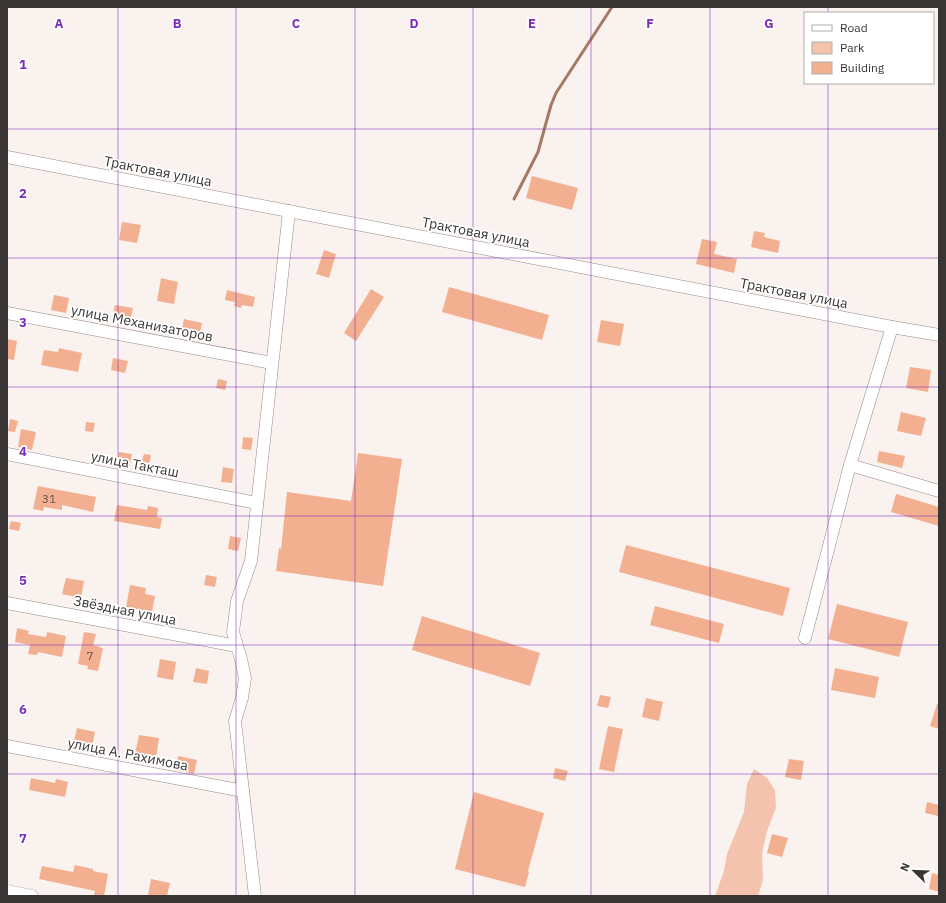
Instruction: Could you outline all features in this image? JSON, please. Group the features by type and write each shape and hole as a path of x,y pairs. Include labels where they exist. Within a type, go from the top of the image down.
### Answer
{"street":[{"name":"Трактовая улица","path":"7,157 939,335"},
{"path":"255,896 235,721 242,698 245,678 233,632 237,601 251,561 289,211"},
{"name":"улица Механизаторов","path":"7,313 272,363"},
{"path":"805,638 850,465 892,327"},
{"name":"улица Такташ","path":"7,454 257,503"},
{"path":"850,465 939,491"},
{"name":"Звёздная улица","path":"7,603 237,646"},
{"name":"улица А. Рахимова","path":"7,746 243,791"},
{"path":"7,891 32,896"}],"green space":[{"path":"754,769 767,778 775,790 776,808 767,831 762,854 763,880 758,896 715,896 724,871 727,854 744,812 747,784"}],"building":[{"path":"532,176 578,188 572,210 526,198"},
{"path":"122,222 141,225 137,243 119,240"},
{"path":"754,231 765,233 764,237 780,241 778,253 751,247"},
{"path":"702,239 717,242 714,254 737,259 734,273 696,264"},
{"path":"324,250 336,254 329,278 316,274"},
{"path":"161,278 178,282 174,304 157,301"},
{"path":"449,287 549,315 542,340 442,312"},
{"path":"371,289 384,297 356,341 344,333"},
{"path":"227,290 255,297 253,307 242,305 241,308 234,306 235,302 225,300"},
{"path":"54,295 69,298 66,313 51,310"},
{"path":"115,305 133,308 130,321 112,318"},
{"path":"184,319 202,323 199,338 181,335"},
{"path":"601,320 624,324 620,346 597,342"},
{"path":"7,339 17,341 14,360 7,359"},
{"path":"59,348 82,353 78,372 41,365 44,350 58,352"},
{"path":"113,358 128,361 125,373 111,370"},
{"path":"910,367 931,370 928,392 906,388"},
{"path":"218,379 227,381 225,390 216,388"},
{"path":"901,412 926,418 921,436 897,431"},
{"path":"10,419 18,421 15,432 8,431"},
{"path":"86,422 95,423 93,432 85,431"},
{"path":"21,429 36,432 32,450 18,447"},
{"path":"243,437 253,438 251,450 242,449"},
{"path":"879,451 905,456 902,468 877,462"},
{"path":"119,452 132,454 129,469 116,467"},
{"path":"358,453 402,459 383,586 276,571 279,548 281,549 287,492 351,501"},
{"path":"144,454 151,455 149,465 141,463"},
{"path":"223,467 234,469 232,483 221,482"},
{"path":"38,486 96,497 93,512 62,505 62,510 44,507 43,511 33,509"},
{"path":"896,494 939,507 939,526 891,512"},
{"path":"117,505 147,510 148,506 158,508 157,517 162,518 160,529 114,521"},
{"path":"11,521 21,523 19,531 9,529"},
{"path":"230,536 241,538 238,551 228,549"},
{"path":"626,545 790,588 783,616 619,572"},
{"path":"206,575 217,577 215,587 204,585"},
{"path":"66,578 84,581 81,598 62,594"},
{"path":"130,585 146,588 145,594 155,596 152,612 126,607"},
{"path":"837,604 908,622 899,657 828,639"},
{"path":"655,606 724,624 719,643 650,625"},
{"path":"422,616 540,653 530,686 412,650"},
{"path":"17,628 29,631 28,634 46,637 47,632 66,636 62,657 38,652 37,655 28,654 30,645 15,642"},
{"path":"84,632 96,634 93,645 103,648 98,671 87,669 88,666 78,664"},
{"path":"160,659 176,662 173,680 157,677"},
{"path":"196,668 209,671 207,684 193,682"},
{"path":"835,668 879,677 875,698 831,690"},
{"path":"600,695 611,697 608,708 597,706"},
{"path":"646,698 663,702 659,721 642,717"},
{"path":"937,704 939,704 939,729 930,726"},
{"path":"608,726 623,729 614,772 599,769"},
{"path":"77,728 95,732 91,752 72,749"},
{"path":"139,735 159,738 156,758 135,754"},
{"path":"178,756 197,760 194,774 175,770"},
{"path":"789,759 804,761 801,780 785,777"},
{"path":"555,768 568,771 565,781 553,778"},
{"path":"31,778 55,783 56,779 68,782 65,797 29,790"},
{"path":"474,792 544,813 525,887 455,869"},
{"path":"927,802 939,805 938,816 925,813"},
{"path":"772,834 788,838 782,857 767,853"},
{"path":"75,865 108,874 104,896 94,895 95,891 39,879 42,866 73,872"},
{"path":"932,873 939,875 939,892 929,889"},
{"path":"151,879 170,883 167,896 148,896"}],"waterway":[{"path":"514,199 538,152 551,105 556,93 612,7"}]}
